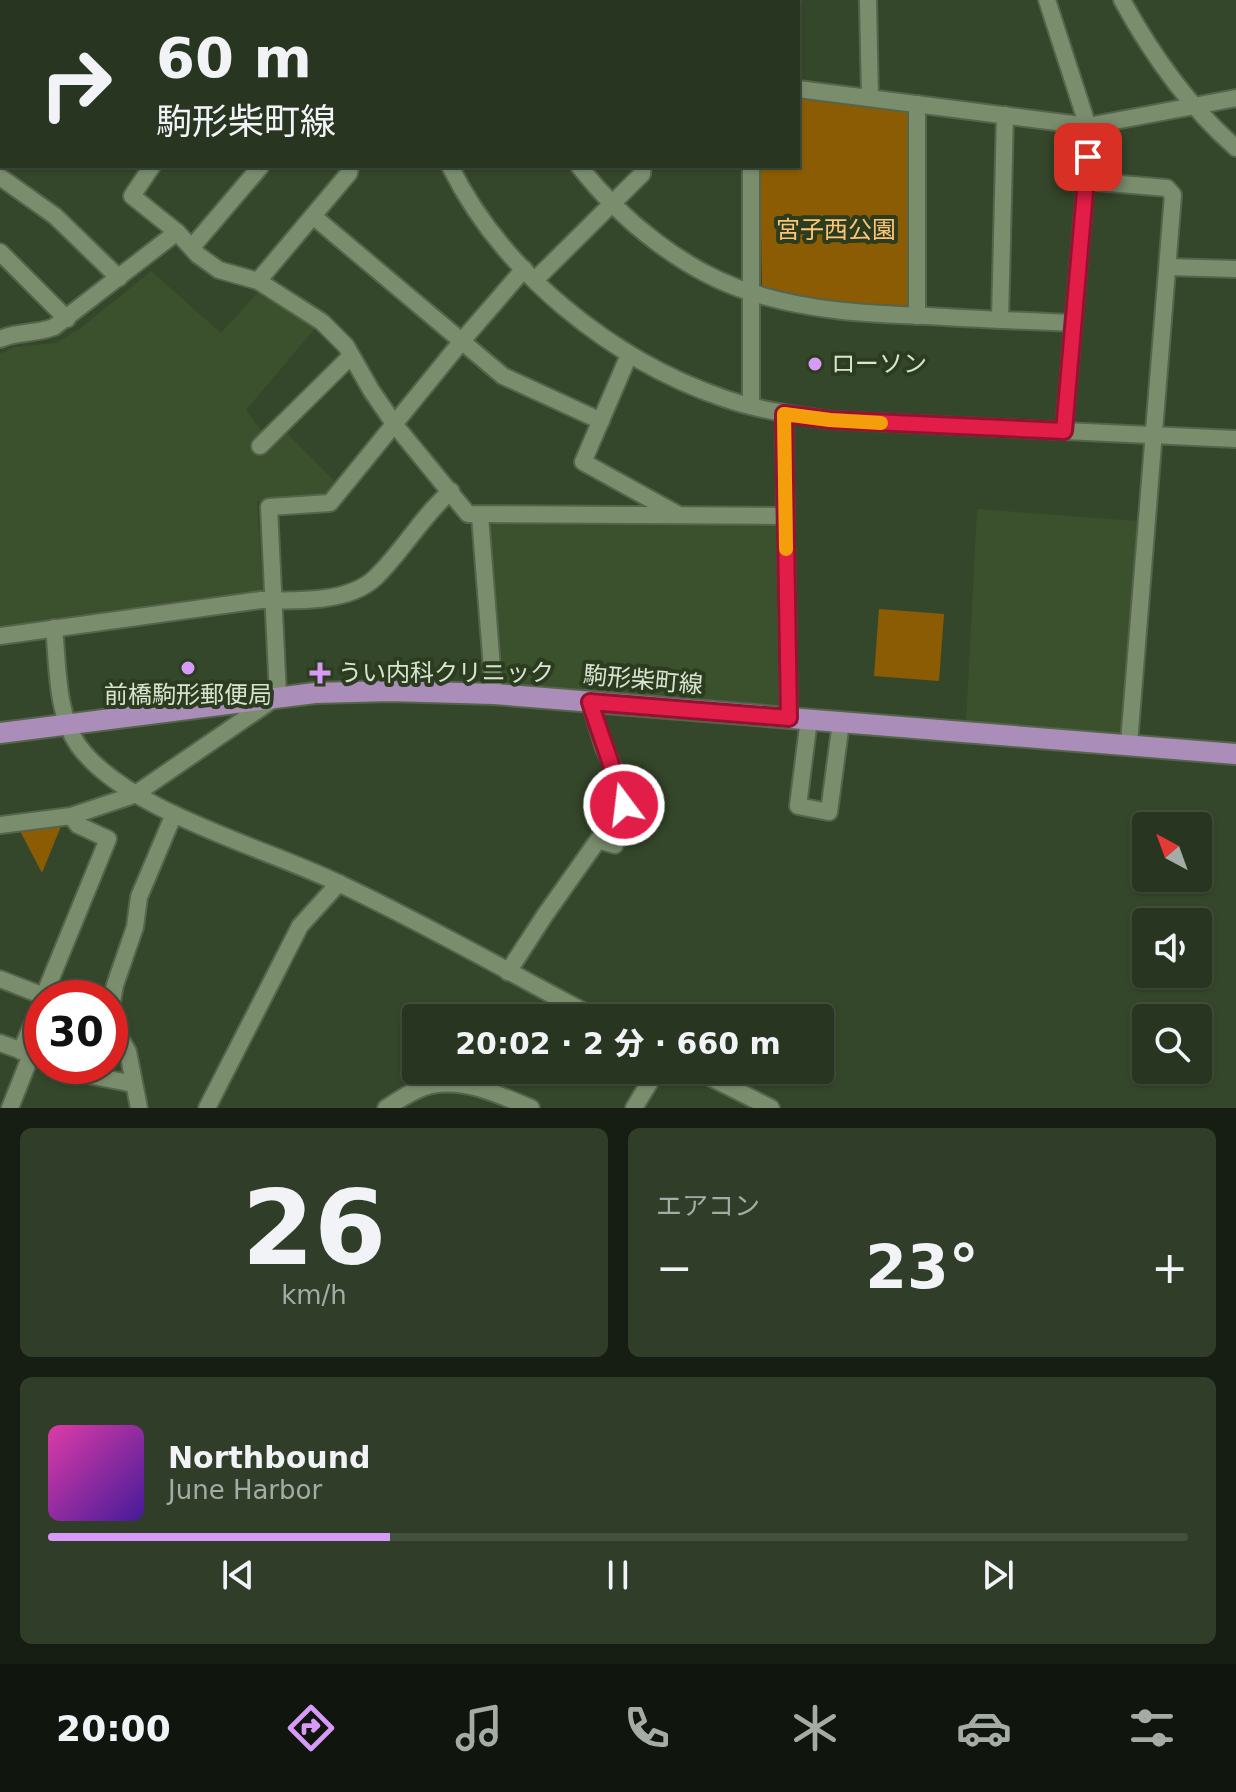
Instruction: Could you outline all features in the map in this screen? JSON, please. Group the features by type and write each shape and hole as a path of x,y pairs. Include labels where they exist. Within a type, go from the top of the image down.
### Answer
{"main road":[{"name":"駒形柴町線","path":"0,733 278,696 390,691 494,694 1236,754"}],"street":[{"path":"868,0 870,98"},
{"path":"1047,0 1090,133 1064,431"},
{"path":"1122,0 1142,36 1192,105 1236,148"},
{"path":"800,89 1088,126 1236,98"},
{"path":"917,104 917,316"},
{"path":"1000,320 1005,115"},
{"path":"151,168 132,196 219,270 258,281 322,322 346,346 395,425 468,514 785,516"},
{"path":"192,247 259,168"},
{"path":"258,281 349,173 350,168"},
{"path":"451,168 482,216 530,275 572,313 629,355 696,387 751,406 830,420 1236,439"},
{"path":"581,168 612,204 650,237 691,265 750,293 806,307 857,314 1072,323"},
{"path":"0,825 71,816 134,795 278,696 269,507 330,503 461,342 530,275 612,204 642,174 643,168"},
{"path":"751,168 751,406"},
{"path":"3,176 55,216 119,278"},
{"path":"1086,181 1171,190 1168,267 1129,743"},
{"path":"313,216 503,376 601,421"},
{"path":"1,337 20,332 42,332 67,319 177,232"},
{"path":"0,252 67,319"},
{"path":"1168,267 1236,269"},
{"path":"629,355 583,462 681,516"},
{"path":"260,446 351,356"},
{"path":"784,414 785,516 799,719 798,806 829,812 841,722"},
{"path":"0,636 261,600 343,594 367,584 451,491"},
{"path":"480,516 494,694"},
{"path":"54,628 66,724 94,762 134,795 339,883 569,1004"},
{"path":"508,972 598,840 615,845 624,805 590,702"},
{"path":"117,980 135,927 139,897 174,814"},
{"path":"51,980 108,839 78,825 71,816"},
{"path":"207,1108 300,926 339,883"},
{"path":"0,979 24,989"},
{"path":"0,1043 24,1052"},
{"path":"128,1052 139,1108"},
{"path":"10,1108 24,1073"},
{"path":"128,1083 134,1084"},
{"path":"386,1108 430,1085 454,1084 497,1094 531,1108"},
{"path":"634,1108 649,1084"},
{"path":"724,1084 771,1108"}],"shaded area":[{"path":"151,271 221,333 261,289 317,326 246,410 270,442 283,429 337,484 324,497 257,501 263,590 258,595 116,610 0,628 0,354 14,347 56,343 81,328"},
{"path":"977,509 1137,521 1121,734 966,722"},
{"path":"497,519 778,522 779,709 499,687 486,531"}],"green space":[{"name":"宮子西公園","path":"800,97 905,110 910,114 909,304 906,309 835,305 766,290 762,286 760,168 800,168"},
{"path":"879,609 944,614 939,681 874,676"},
{"path":"55,822 61,826 42,873 18,827"}],"slow traffic":[{"path":"786,549 784,414 881,423"}],"place":[{"name":"ローソン","path":"815,364"},
{"name":"前橋駒形郵便局","path":"188,668"},
{"name":"うい内科クリニック","path":"320,673"}],"route":[{"path":"624,805 590,702 789,718 784,414 830,420 1064,431 1088,157"}]}
